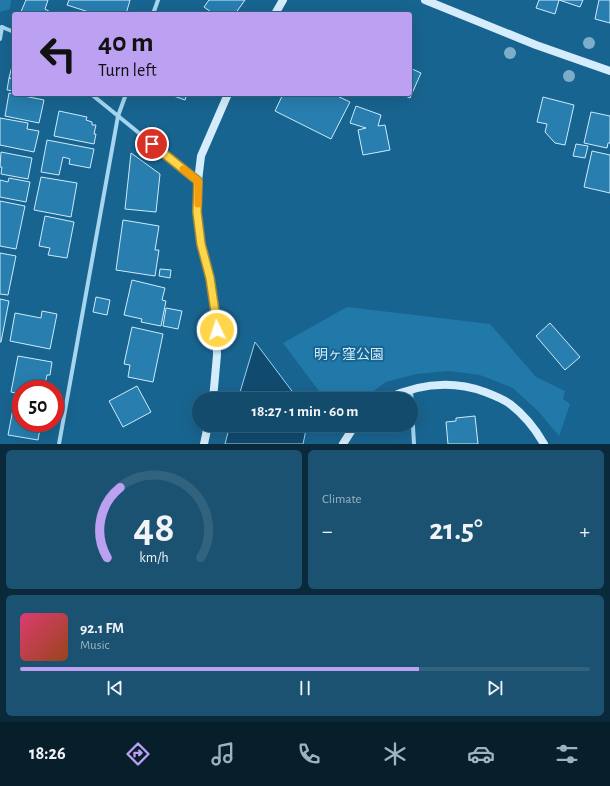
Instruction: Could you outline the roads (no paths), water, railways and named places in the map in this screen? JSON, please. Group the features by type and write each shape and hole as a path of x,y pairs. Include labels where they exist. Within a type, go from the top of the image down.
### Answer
{"street":[{"path":"155,12 158,0"},
{"path":"276,12 283,0"},
{"path":"425,0 536,45 610,71"},
{"path":"0,39 1,27 12,31"},
{"path":"93,96 198,181"},
{"path":"59,444 118,116 125,96"},
{"path":"213,392 217,355 216,318 210,278 201,244 197,212 198,181 201,156 227,96"},
{"path":"402,392 432,385 450,384 471,387 493,395 510,404 544,444"},
{"path":"411,390 414,444"},
{"path":"204,444 207,432"},
{"path":"343,444 351,432"}],"park label":[{"name":"明ヶ窪公園","path":"349,355"}]}
